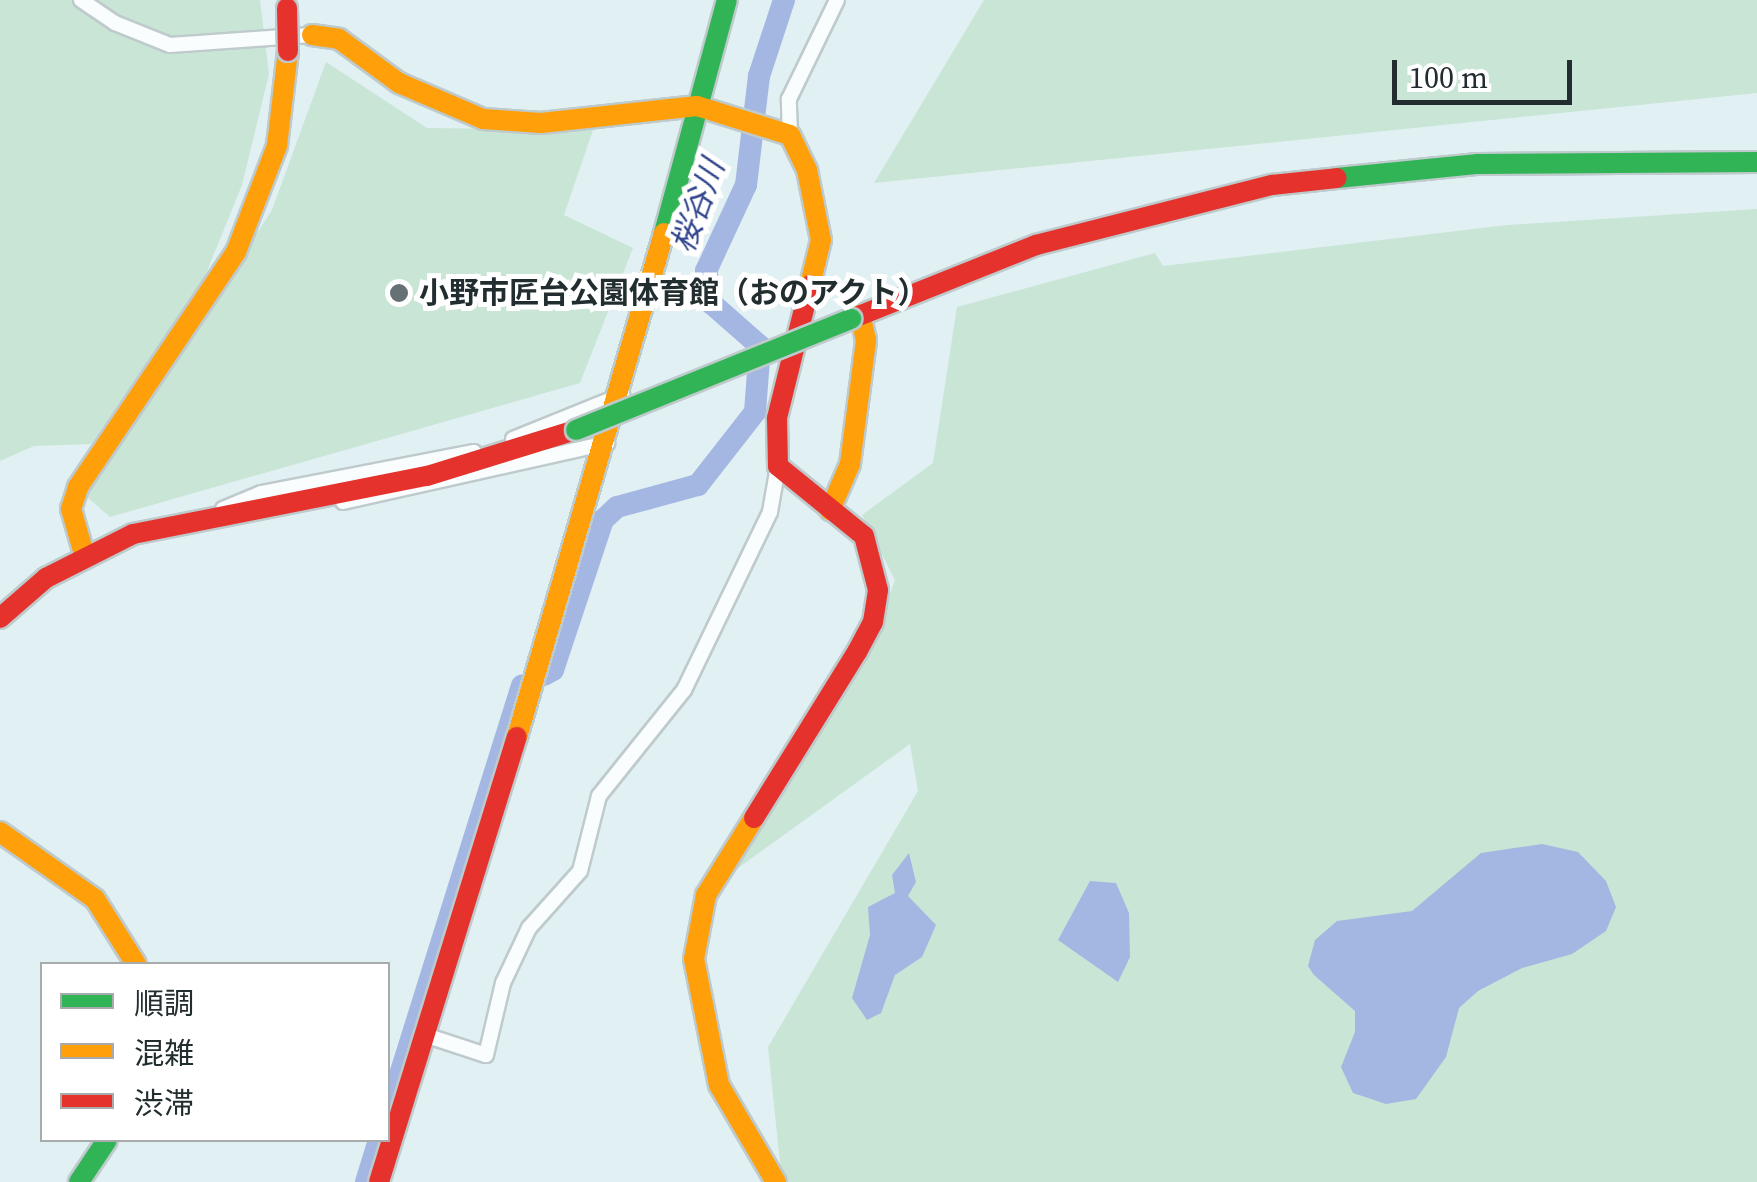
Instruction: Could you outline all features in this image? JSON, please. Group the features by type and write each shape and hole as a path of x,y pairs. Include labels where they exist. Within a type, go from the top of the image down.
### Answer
{"street":[{"path":"82,0 114,24 170,45 312,35 339,39 399,82 483,119 542,123 697,106 790,135"},
{"path":"380,1182 608,443 727,0"},
{"path":"424,1035 486,1055 503,983 529,928 580,871 598,796 684,690 770,512 778,466 777,418 822,240 807,170 790,135 789,100 836,0"},
{"path":"84,554 71,510 78,487 236,252 277,146 288,51 286,4"},
{"path":"0,618 84,554 132,534 208,516 427,476 576,430 1036,245 1272,185 1478,164 1757,162"},
{"path":"830,510 850,464 866,340 856,317"},
{"path":"208,516 261,493 469,453 622,395"},
{"path":"208,516 403,493 608,443"},
{"path":"776,1182 719,1086 694,958 706,895 873,622 878,590 872,554 864,536 778,466"},
{"path":"0,832 95,899 135,962"},
{"path":"79,1182 107,1142"}],"green space":[{"path":"0,0 260,0 269,74 242,185 205,276 91,444 34,446 0,461"},
{"path":"984,0 1757,0 1757,93 874,183"},
{"path":"326,62 427,128 593,130 564,215 633,248 580,383 110,517 86,496 272,210"},
{"path":"1757,209 1757,1182 782,1182 768,1047 918,791 910,744 734,871 864,665 895,580 862,515 933,463 957,307 1155,253 1163,266 1507,225"}],"water":[{"path":"1542,844 1578,852 1606,881 1616,907 1606,931 1572,954 1522,968 1478,991 1459,1008 1446,1057 1416,1099 1386,1104 1353,1093 1341,1067 1355,1032 1355,1011 1308,966 1315,940 1337,921 1412,911 1481,853"},
{"path":"909,853 916,882 908,896 936,925 922,957 895,975 881,1013 867,1020 852,998 870,935 868,907 895,893 892,875"},
{"path":"1090,881 1116,883 1129,913 1130,957 1118,982 1058,940"}],"waterway":[{"name":"桜谷川","path":"544,675 553,670 603,520 617,507 698,485 755,412 760,346 712,304 706,271 746,185 759,76 784,0"},
{"name":"桜谷川","path":"390,1107 522,685"},
{"name":"桜谷川","path":"366,1182 378,1142"}],"traffic: fast":[{"path":"664,233 727,0"},
{"path":"1337,178 1478,164 1757,162"},
{"path":"576,430 851,319"},
{"path":"79,1182 106,1142"}],"traffic: slow":[{"path":"312,35 339,39 399,83 483,119 541,123 697,106 790,135 807,170 821,240 810,285"},
{"path":"84,554 71,509 78,487 236,252 277,146 288,51"},
{"path":"517,737 664,233"},
{"path":"830,510 850,464 866,340 860,315"},
{"path":"754,818 706,895 694,959 719,1085 776,1182"},
{"path":"0,832 95,899 135,962"}],"traffic: jam":[{"path":"287,8 288,51"},
{"path":"851,319 1036,245 1272,185 1337,178"},
{"path":"754,818 857,652 873,622 878,590 864,536 778,466 777,418 810,285"},
{"path":"0,618 46,578 133,534 427,476 576,430"},
{"path":"379,1182 517,737"}],"place":[{"name":"小野市匠台公園体育館（おのアクト）","path":"399,293"}]}
